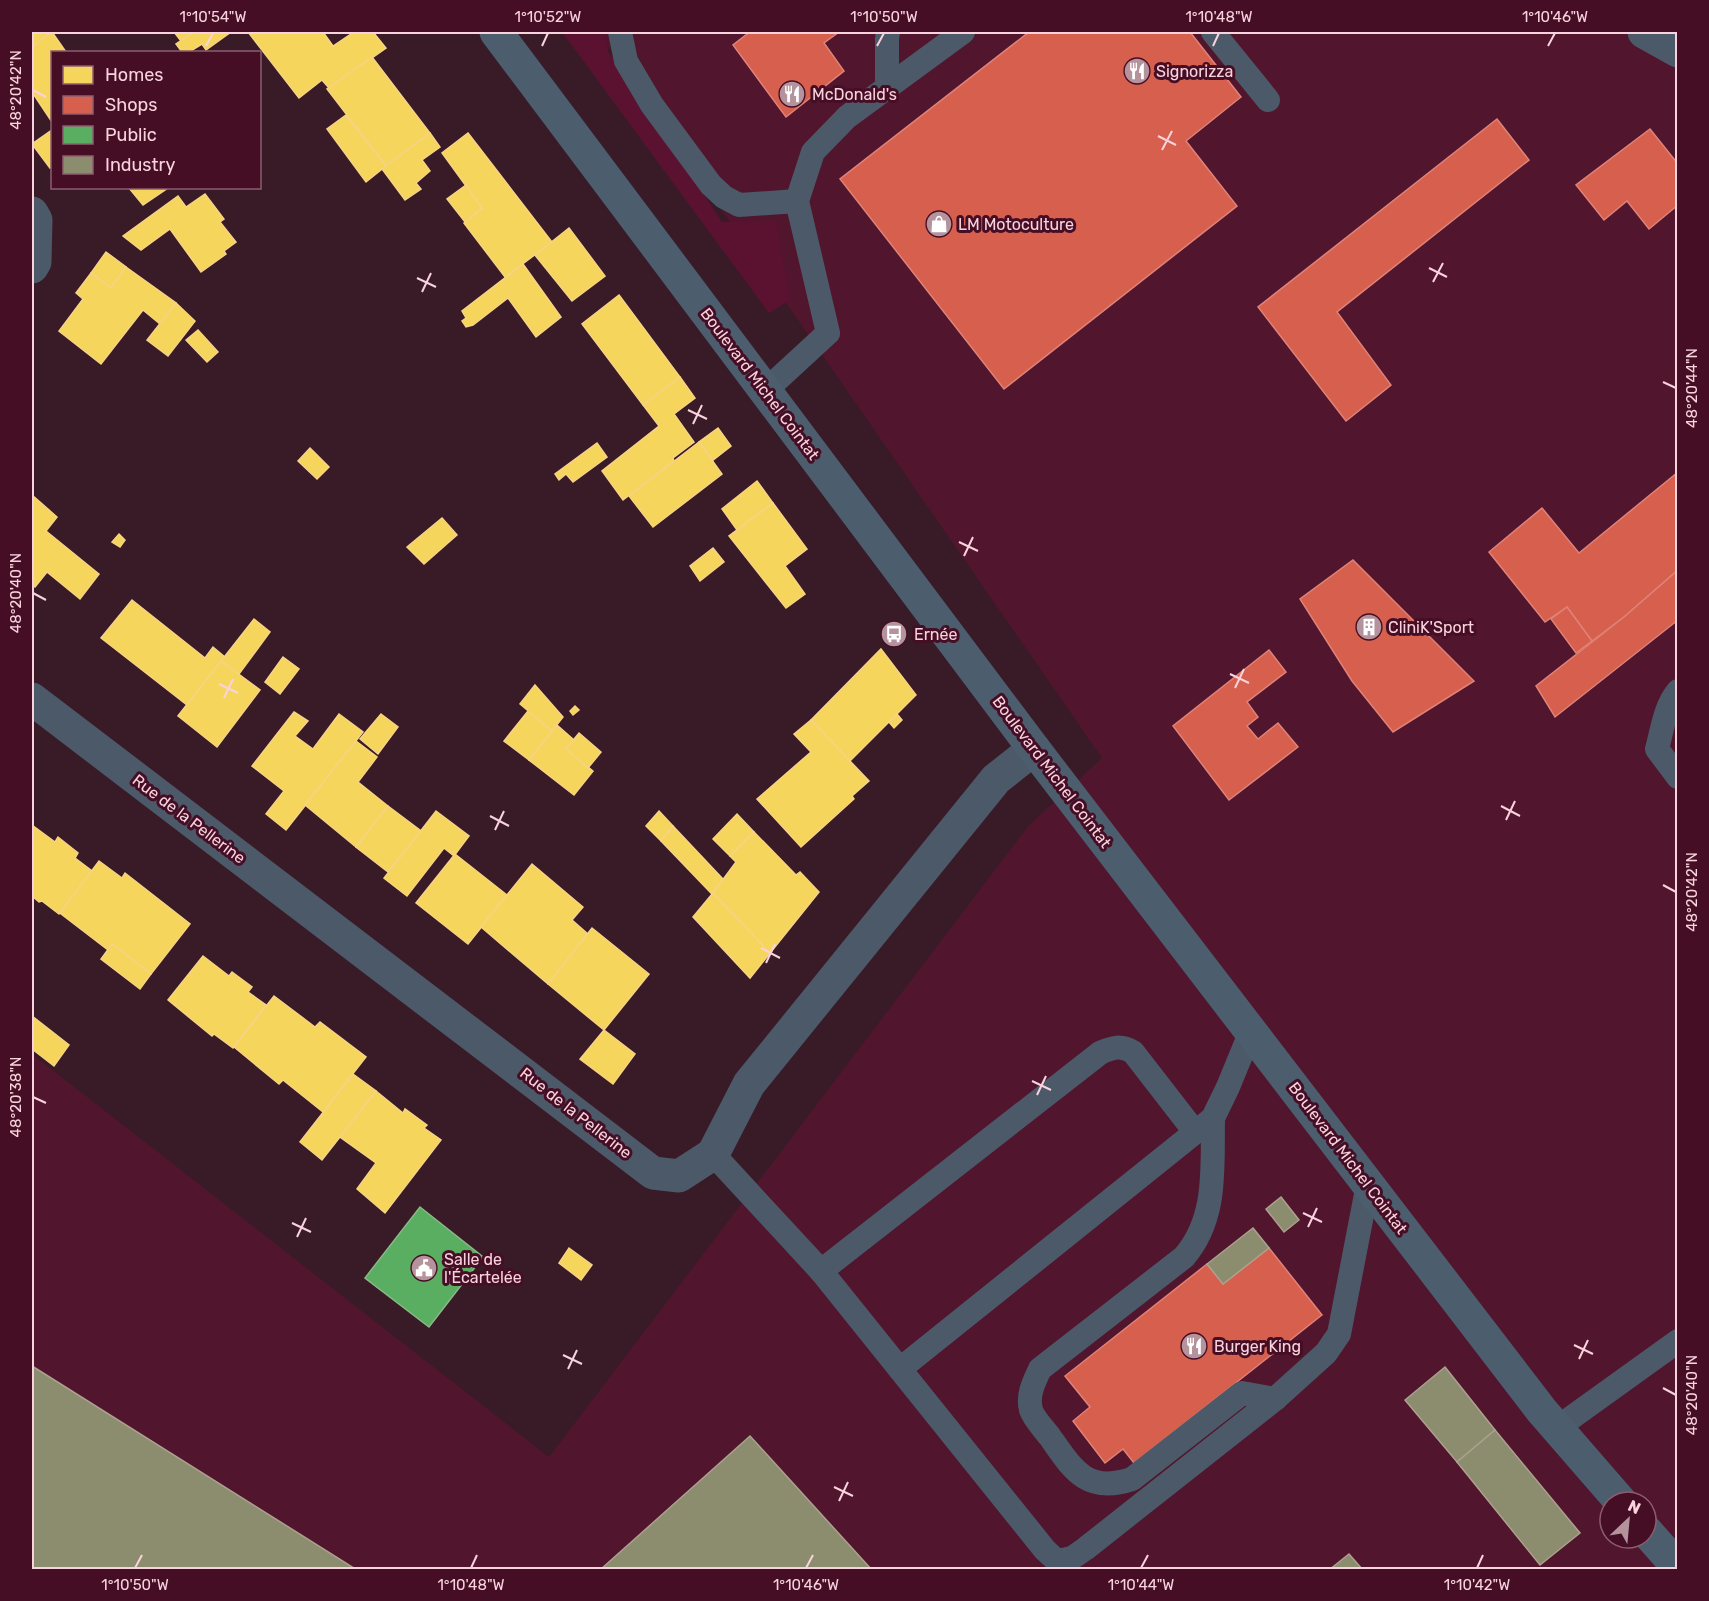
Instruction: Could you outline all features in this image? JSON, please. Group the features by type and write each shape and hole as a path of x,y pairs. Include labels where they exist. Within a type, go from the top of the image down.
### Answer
{"main road":[{"name":"Boulevard Michel Cointat","path":"496,32 1034,749 1557,1428 1611,1490"},
{"path":"1658,1544 1677,1566"}],"street":[{"path":"1644,32 1677,51"},
{"path":"32,213 36,220 35,262 32,267"},
{"name":"Rue de la Pellerine","path":"32,699 653,1173 679,1176 713,1154 749,1084 996,779 1034,749"}],"lane":[{"path":"620,32 626,61 652,105 711,185 724,197 739,205 797,201"},
{"path":"887,88 886,39 888,32"},
{"path":"765,391 828,333 797,201 813,152 847,117 963,32"},
{"path":"1213,32 1268,100"},
{"path":"1677,691 1663,725 1657,749 1677,777"},
{"path":"900,1369 1204,1125 1228,1087 1251,1031"},
{"path":"820,1271 1100,1053 1112,1047 1124,1047 1133,1053 1204,1125 1212,1191 1206,1219 1195,1244 1184,1257 1040,1370 1033,1383 1030,1396 1031,1411 1073,1471 1087,1479 1101,1483 1119,1483 1132,1479 1242,1393 1275,1399"},
{"path":"713,1154 820,1271 1044,1550 1057,1561 1072,1558 1085,1549 1275,1399 1326,1353 1339,1334 1368,1184"},
{"path":"1557,1428 1677,1341"}],"shaded area":[{"path":"562,32 605,32 608,51 722,222 776,221 790,300 769,313"},
{"path":"598,32 1677,32 1677,1569 32,1569 32,1054 549,1457 1029,825 1102,758"}],"building: Homes":[{"path":"32,32 52,32 32,47"},
{"path":"52,32 65,51 51,51 51,120 32,92 32,47"},
{"path":"174,32 194,32 181,41"},
{"path":"194,32 231,32 206,50 202,44 191,51 181,51 176,44"},
{"path":"248,32 323,32 333,46 354,32 373,32 386,48 329,88 322,80 299,98"},
{"path":"372,57 430,133 386,166 327,89"},
{"path":"346,115 386,166 366,182 327,129"},
{"path":"51,131 50,168 32,144"},
{"path":"430,133 440,147 422,160 430,171 416,183 421,189 405,200 382,169"},
{"path":"468,133 552,242 505,277 464,223 482,208 442,153"},
{"path":"466,185 482,208 465,222 447,199"},
{"path":"130,189 167,189 143,205"},
{"path":"205,194 224,219 220,222 236,242 224,251 226,254 201,272 170,229 141,250 123,236 178,196 186,207"},
{"path":"569,228 605,276 572,301 535,255"},
{"path":"106,252 126,267 111,288 91,273"},
{"path":"523,264 561,317 536,337 508,298 473,325 466,327 462,321 466,318 462,311"},
{"path":"126,267 176,303 160,324 143,310 101,364 59,331 83,299 76,293 91,273 111,288"},
{"path":"619,295 680,377 643,405 582,324"},
{"path":"176,303 195,321 168,356 147,340"},
{"path":"198,330 218,352 207,362 186,340"},
{"path":"680,377 695,398 674,414 694,442 673,458 674,461 623,500 602,471 659,426 643,405"},
{"path":"718,428 731,446 712,461 699,442"},
{"path":"699,442 722,474 653,527 629,496"},
{"path":"597,443 607,457 573,482 566,474 559,480 555,474"},
{"path":"310,448 329,467 317,479 298,461"},
{"path":"757,481 773,503 737,530 722,509"},
{"path":"32,495 57,517 46,531 99,574 80,599 47,572 35,587 32,585"},
{"path":"773,503 807,549 785,566 805,594 786,608 729,536"},
{"path":"442,518 457,535 424,564 407,547"},
{"path":"119,534 125,540 120,547 112,542"},
{"path":"713,548 724,562 700,581 690,566"},
{"path":"132,600 205,658 213,647 225,657 187,705 101,638"},
{"path":"254,619 270,632 239,674 221,661"},
{"path":"881,649 916,695 850,761 811,720"},
{"path":"283,657 299,669 280,694 265,682"},
{"path":"221,661 260,690 217,747 178,716"},
{"path":"535,685 563,717 552,731 520,704"},
{"path":"575,706 579,710 573,715 570,711"},
{"path":"528,711 552,731 529,760 504,741"},
{"path":"294,712 308,721 295,736 313,749 339,714 363,732 286,830 266,814 284,791 252,766"},
{"path":"381,714 398,727 378,754 360,739"},
{"path":"897,714 902,720 894,728 889,722"},
{"path":"811,720 869,781 852,796 854,799 801,847 757,799 811,752 794,734"},
{"path":"557,725 574,740 566,749 593,771 574,795 529,760"},
{"path":"579,733 601,752 588,768 566,749"},
{"path":"356,741 377,757 358,782 388,806 356,847 305,805"},
{"path":"388,806 421,831 388,872 356,847"},
{"path":"436,811 469,836 454,856 444,848 407,896 384,878"},
{"path":"659,811 673,826 661,841 646,826"},
{"path":"737,814 754,832 730,856 713,839"},
{"path":"32,825 55,842 58,837 78,853 75,858 92,871 59,914 32,896"},
{"path":"673,826 723,879 712,894 661,841"},
{"path":"754,832 796,875 800,872 819,892 770,953 713,893 736,862 730,856"},
{"path":"455,854 507,895 468,944 416,903"},
{"path":"99,861 122,878 125,873 190,924 151,974 112,944 108,950 60,913"},
{"path":"532,864 583,907 572,920 588,934 548,984 481,927"},
{"path":"713,893 770,953 750,978 693,917"},
{"path":"592,928 649,974 604,1030 548,984"},
{"path":"112,944 151,974 140,989 101,959"},
{"path":"203,956 229,976 232,972 252,987 248,992 266,1005 233,1048 214,1034 212,1036 168,1000"},
{"path":"274,996 315,1027 320,1022 366,1057 323,1112 283,1080 279,1084 234,1047"},
{"path":"32,1016 69,1045 54,1066 32,1049"},
{"path":"604,1030 635,1054 613,1084 580,1059"},
{"path":"353,1074 376,1091 322,1160 300,1142"},
{"path":"376,1091 403,1113 405,1109 427,1125 424,1128 441,1140 385,1213 357,1189 376,1163 340,1137"},
{"path":"569,1248 592,1265 581,1280 559,1263"}],"building: Shops":[{"name":"McDonald's","path":"745,32 839,32 824,43 844,71 786,117 733,45 747,34"},
{"path":"1029,32 1190,32 1241,97 1186,141 1237,206 1004,389 840,179"},
{"path":"1497,119 1529,160 1337,312 1391,385 1346,421 1258,307"},
{"path":"1650,129 1678,164 1678,205 1649,229 1627,201 1604,220 1576,185"},
{"path":"1678,472 1678,570 1624,617 1592,641 1567,607 1545,622 1489,552 1542,508 1579,553"},
{"name":"CliniK'Sport","path":"1353,560 1474,681 1393,732 1352,681 1300,599"},
{"path":"1678,570 1678,620 1555,717 1536,686 1624,617"},
{"path":"1567,607 1592,641 1576,653 1551,619"},
{"path":"1269,650 1286,672 1247,702 1258,717 1247,726 1258,739 1278,723 1298,747 1229,800 1173,726"},
{"name":"Burger King","path":"1269,1248 1322,1315 1134,1463 1123,1449 1105,1463 1073,1421 1090,1407 1065,1376 1207,1264 1223,1284"}],"building: Public":[{"name":"Salle de l'Écartelée","path":"420,1207 483,1257 429,1327 365,1278"}],"building: Industry":[{"path":"1281,1197 1299,1220 1284,1232 1266,1209"},
{"path":"1253,1228 1269,1248 1223,1284 1207,1264"},
{"path":"32,1366 357,1570 32,1570"},
{"path":"1445,1367 1495,1430 1457,1462 1405,1400"},
{"path":"1495,1430 1580,1533 1540,1565 1457,1462"},
{"path":"750,1436 872,1570 600,1570"},
{"path":"1349,1554 1363,1570 1329,1570"}],"place":[{"name":"Signorizza","path":"1137,71"},
{"name":"McDonald's","path":"792,94"},
{"name":"LM Motoculture","path":"939,224"},
{"name":"CliniK'Sport","path":"1369,627"},
{"name":"Ernée","path":"894,634"},
{"name":"Salle de l'Écartelée","path":"424,1268"},
{"name":"Burger King","path":"1194,1346"}]}
